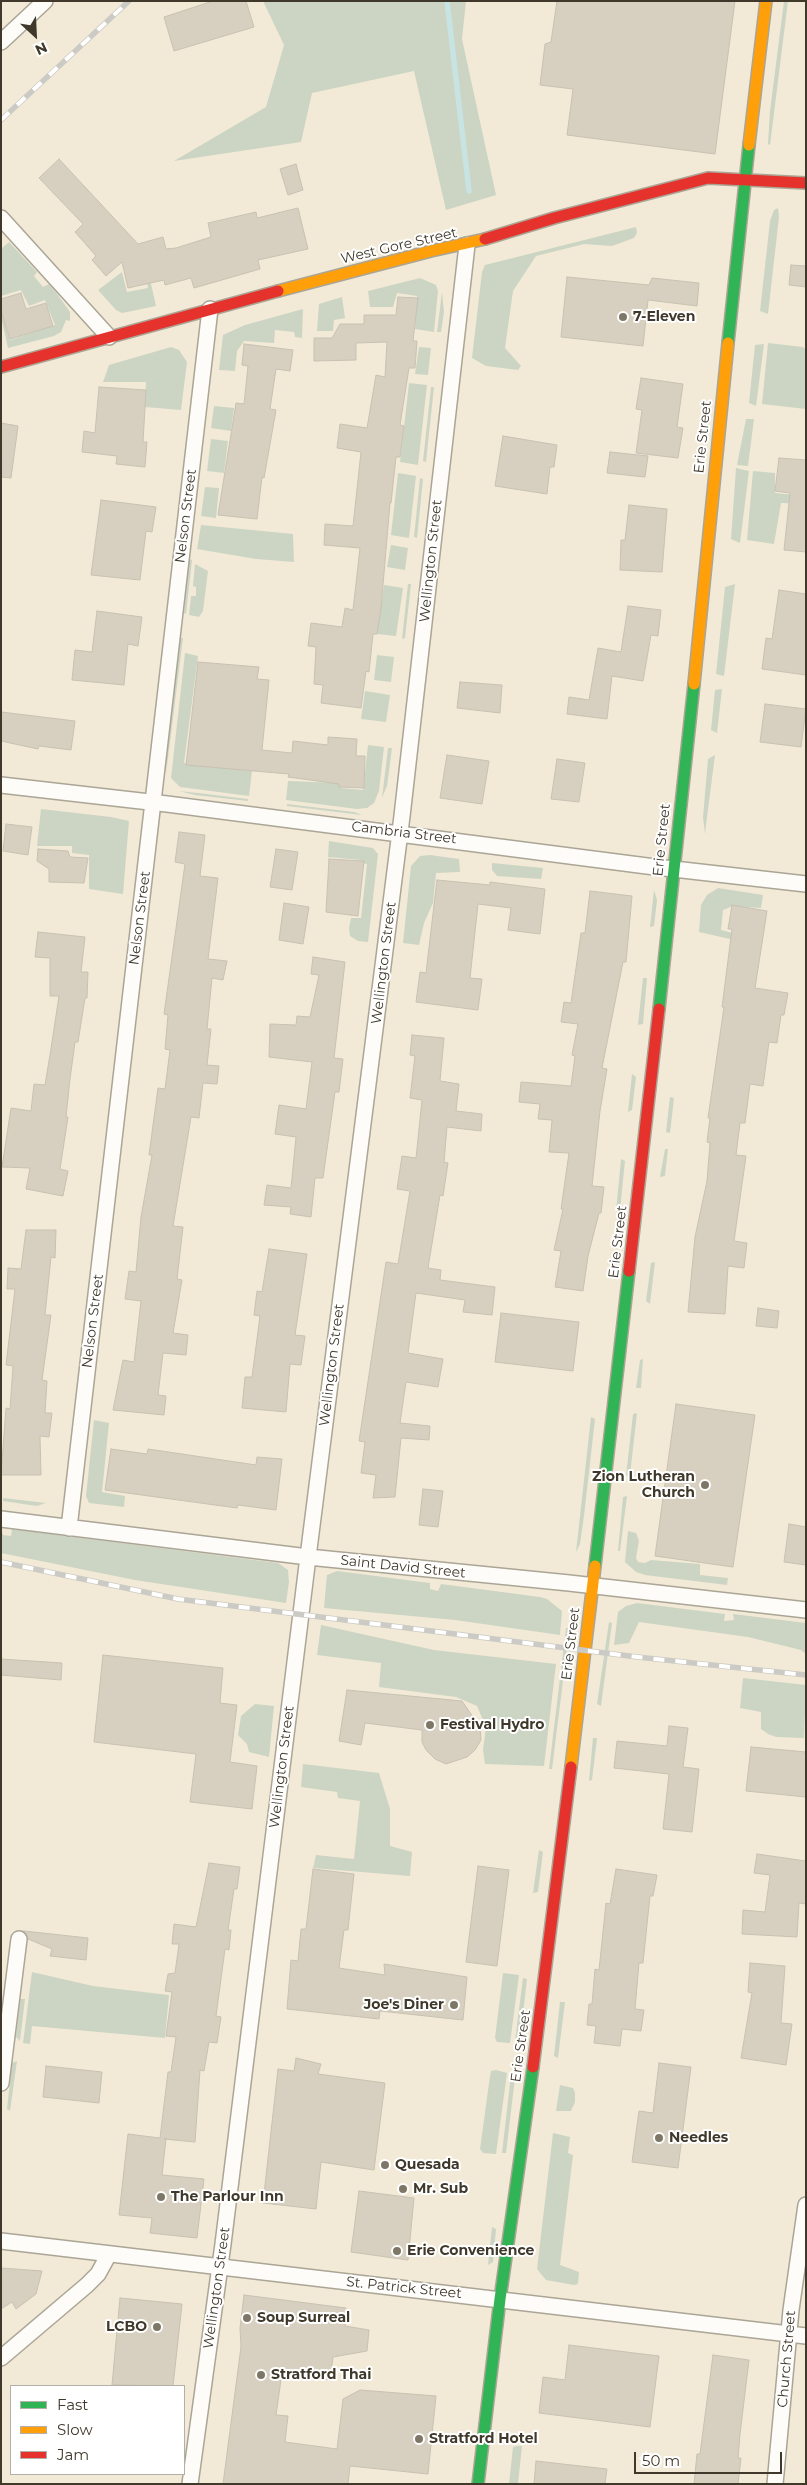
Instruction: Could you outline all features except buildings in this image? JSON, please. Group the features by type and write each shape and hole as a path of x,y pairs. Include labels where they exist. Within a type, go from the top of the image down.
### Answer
{"main road":[{"name":"Erie Street","path":"478,2484 500,2299 543,1999 593,1586 675,868 745,179 766,1"},
{"name":"West Gore Street","path":"1,367 210,309 431,251 467,245 564,216 708,178 806,183"}],"street":[{"path":"1,42 45,1"},
{"path":"1,218 109,337"},
{"name":"Wellington Street","path":"190,2484 219,2268 400,832 467,245"},
{"name":"Nelson Street","path":"69,1528 210,309"},
{"name":"Cambria Street","path":"1,785 400,832 806,884"},
{"name":"Saint David Street","path":"1,1519 308,1557 806,1610"},
{"path":"1,2083 19,1939"},
{"name":"Church Street","path":"775,2484 790,2334 806,2205"},
{"name":"St. Patrick Street","path":"1,2241 806,2336"},
{"path":"1,2358 93,2279 109,2254"}],"green space":[{"path":"263,1 466,1 462,39 496,195 446,210 414,71 312,93 301,142 174,161 266,107 284,45"},
{"path":"784,1 788,1 770,145 768,144 770,111"},
{"path":"778,208 779,217 768,314 760,311 770,221 774,210"},
{"path":"636,227 637,233 634,238 612,246 584,244 536,256 513,291 505,348 521,366 518,370 486,366 472,358 482,272 485,265"},
{"path":"9,242 37,272 34,276 43,287 49,284 55,291 70,312 70,321 66,320 61,332 54,336 8,348 1,317 3,317 10,340 55,325 45,300 29,306 21,290 1,296 1,249"},
{"path":"147,266 156,306 122,313 116,310 98,290 122,272 127,292 148,288 144,268"},
{"path":"420,278 436,285 438,291 434,332 415,329 417,296 397,293 393,307 370,307 368,291"},
{"path":"442,292 444,312 441,332 437,332"},
{"path":"342,297 345,318 334,320 333,331 317,331 319,304"},
{"path":"303,309 302,338 295,337 294,332 275,330 274,343 244,341 237,351 235,371 219,370 223,335 245,325"},
{"path":"768,343 803,347 806,350 806,409 762,404"},
{"path":"764,344 756,406 749,403 755,345"},
{"path":"171,347 179,350 187,362 181,410 145,407 146,382 103,382 109,365"},
{"path":"419,347 431,348 428,375 415,374"},
{"path":"409,383 427,385 418,465 400,462"},
{"path":"431,387 434,387 426,462 423,461"},
{"path":"214,406 234,408 231,431 211,428"},
{"path":"746,419 754,419 748,466 737,465"},
{"path":"211,439 228,441 224,473 207,471"},
{"path":"736,468 749,471 740,543 731,539"},
{"path":"753,471 775,473 775,493 806,496 806,504 781,503 774,544 747,540"},
{"path":"398,473 416,476 409,538 391,535"},
{"path":"420,478 423,479 417,538 414,537"},
{"path":"205,487 219,488 216,518 201,516"},
{"path":"201,525 293,534 294,562 256,559 197,549"},
{"path":"391,545 408,548 405,570 387,567"},
{"path":"189,559 192,560 186,614 184,613"},
{"path":"195,564 208,571 203,611 199,617 189,615 191,596 196,596 196,587 193,586"},
{"path":"408,584 411,584 405,638 402,639"},
{"path":"735,584 724,676 716,674 725,587"},
{"path":"384,585 403,588 396,636 377,634"},
{"path":"180,638 183,638 166,774 167,750"},
{"path":"185,653 198,656 184,763 252,771 249,796 180,787 171,778"},
{"path":"377,655 394,657 391,682 374,680"},
{"path":"722,689 717,733 711,730 715,690"},
{"path":"365,691 390,695 386,722 361,719"},
{"path":"368,745 384,747 379,791 374,803 367,808 357,809 286,800 288,781 338,783 341,788 363,790"},
{"path":"388,748 392,748 387,786 382,798"},
{"path":"715,755 705,834 703,817 708,759"},
{"path":"179,791 248,799 248,801 195,795"},
{"path":"287,804 354,812 362,815 287,806"},
{"path":"41,809 111,817 129,821 123,894 89,889 89,855 72,853 72,846 37,846"},
{"path":"329,841 373,848 378,854 368,942 358,941 350,936 349,928 351,918 361,918 367,864 362,863 361,860 328,857"},
{"path":"430,855 459,859 460,872 436,873 433,903 424,923 419,945 403,943 411,866 420,856"},
{"path":"492,863 543,868 541,879 497,876 492,870"},
{"path":"718,888 763,895 761,908 733,906 723,910 721,930 763,941 761,946 699,932 701,905 707,895"},
{"path":"654,890 657,900 654,926 650,927"},
{"path":"643,978 647,978 643,1024 638,1025"},
{"path":"632,1074 636,1077 632,1110 628,1112"},
{"path":"670,1097 674,1098 670,1133 666,1132"},
{"path":"665,1149 668,1149 665,1176 660,1177"},
{"path":"621,1159 625,1161 620,1210 616,1212"},
{"path":"655,1262 650,1304 646,1301 651,1263"},
{"path":"643,1359 641,1388 636,1388 640,1360"},
{"path":"637,1413 630,1475 626,1476 633,1414"},
{"path":"591,1417 595,1419 580,1544 576,1552"},
{"path":"94,1420 109,1423 102,1492 125,1496 124,1507 89,1503 86,1496"},
{"path":"627,1496 620,1551 618,1551 623,1497"},
{"path":"3,1498 46,1503 37,1506 3,1501"},
{"path":"1,1528 3,1535 11,1536 12,1529 278,1563 288,1570 289,1582 286,1603 135,1580 1,1553"},
{"path":"628,1531 636,1533 639,1541 636,1558 638,1562 645,1563 651,1560 700,1564 700,1575 728,1578 727,1585 645,1575 636,1572 625,1562"},
{"path":"337,1571 430,1583 430,1589 438,1591 441,1584 547,1599 562,1611 560,1635 455,1620 324,1608 327,1575"},
{"path":"637,1603 725,1614 724,1621 734,1620 733,1614 806,1623 806,1654 801,1650 748,1637 639,1622 629,1643 614,1645 618,1612 626,1606"},
{"path":"609,1622 612,1623 601,1706 597,1704"},
{"path":"321,1625 434,1650 556,1664 544,1766 485,1764 483,1750 486,1727 477,1706 456,1697 379,1687 381,1663 317,1655"},
{"path":"566,1628 569,1628 569,1633 552,1769 549,1769"},
{"path":"743,1678 806,1685 804,1738 776,1737 761,1729 761,1712 740,1708"},
{"path":"255,1704 274,1706 269,1757 249,1752 247,1744 238,1735 241,1716"},
{"path":"593,1738 597,1738 592,1780 589,1781"},
{"path":"303,1764 379,1773 390,1809 390,1846 412,1852 410,1876 313,1868 316,1855 354,1859 360,1801 338,1798 337,1792 301,1787"},
{"path":"539,1850 543,1852 538,1892 533,1893"},
{"path":"32,1972 93,1986 169,1995 165,2038 32,2026 30,2044 23,2043"},
{"path":"503,1973 519,1975 510,2043 497,2042 495,2038"},
{"path":"523,1978 527,1979 520,2041 515,2041"},
{"path":"20,1999 25,1999 20,2041 16,2037"},
{"path":"560,2002 565,2002 558,2058 554,2056"},
{"path":"17,2061 10,2111 7,2109 12,2063"},
{"path":"496,2070 507,2073 496,2154 483,2153 480,2149 490,2076 491,2071"},
{"path":"511,2075 515,2078 506,2153 502,2153"},
{"path":"560,2085 573,2088 575,2102 571,2111 556,2111"},
{"path":"553,2133 570,2137 568,2153 573,2155 560,2265 579,2272 578,2284 574,2285 546,2280 537,2269"},
{"path":"492,2227 496,2229 493,2262 488,2265"},
{"path":"522,2446 518,2484 509,2484 513,2447"}],"waterway":[{"path":"447,1 469,191"}],"railway":[{"path":"1,120 129,1"},
{"path":"1,1562 178,1599 637,1657 806,1675"}],"traffic: fast":[{"path":"728,343 749,145"},
{"path":"659,1009 694,684"},
{"path":"595,1566 629,1271"},
{"path":"478,2484 500,2299 533,2067"}],"traffic: slow":[{"path":"749,145 766,1"},
{"path":"278,291 431,251 485,239"},
{"path":"694,684 728,343"},
{"path":"571,1767 595,1566"}],"traffic: jam":[{"path":"485,239 554,218 708,178 806,183"},
{"path":"1,367 278,291"},
{"path":"629,1271 659,1009"},
{"path":"533,2067 571,1767"}],"place":[{"name":"7-Eleven","path":"623,317"},
{"name":"Zion Lutheran Church","path":"705,1485"},
{"name":"Festival Hydro","path":"430,1725"},
{"name":"Joe's Diner","path":"454,2005"},
{"name":"Needles","path":"659,2138"},
{"name":"Quesada","path":"385,2165"},
{"name":"Mr. Sub","path":"403,2189"},
{"name":"The Parlour Inn","path":"161,2197"},
{"name":"Erie Convenience","path":"397,2251"},
{"name":"Soup Surreal","path":"247,2318"},
{"name":"LCBO","path":"157,2327"},
{"name":"Stratford Thai","path":"261,2375"},
{"name":"Stratford Hotel","path":"419,2439"}]}
